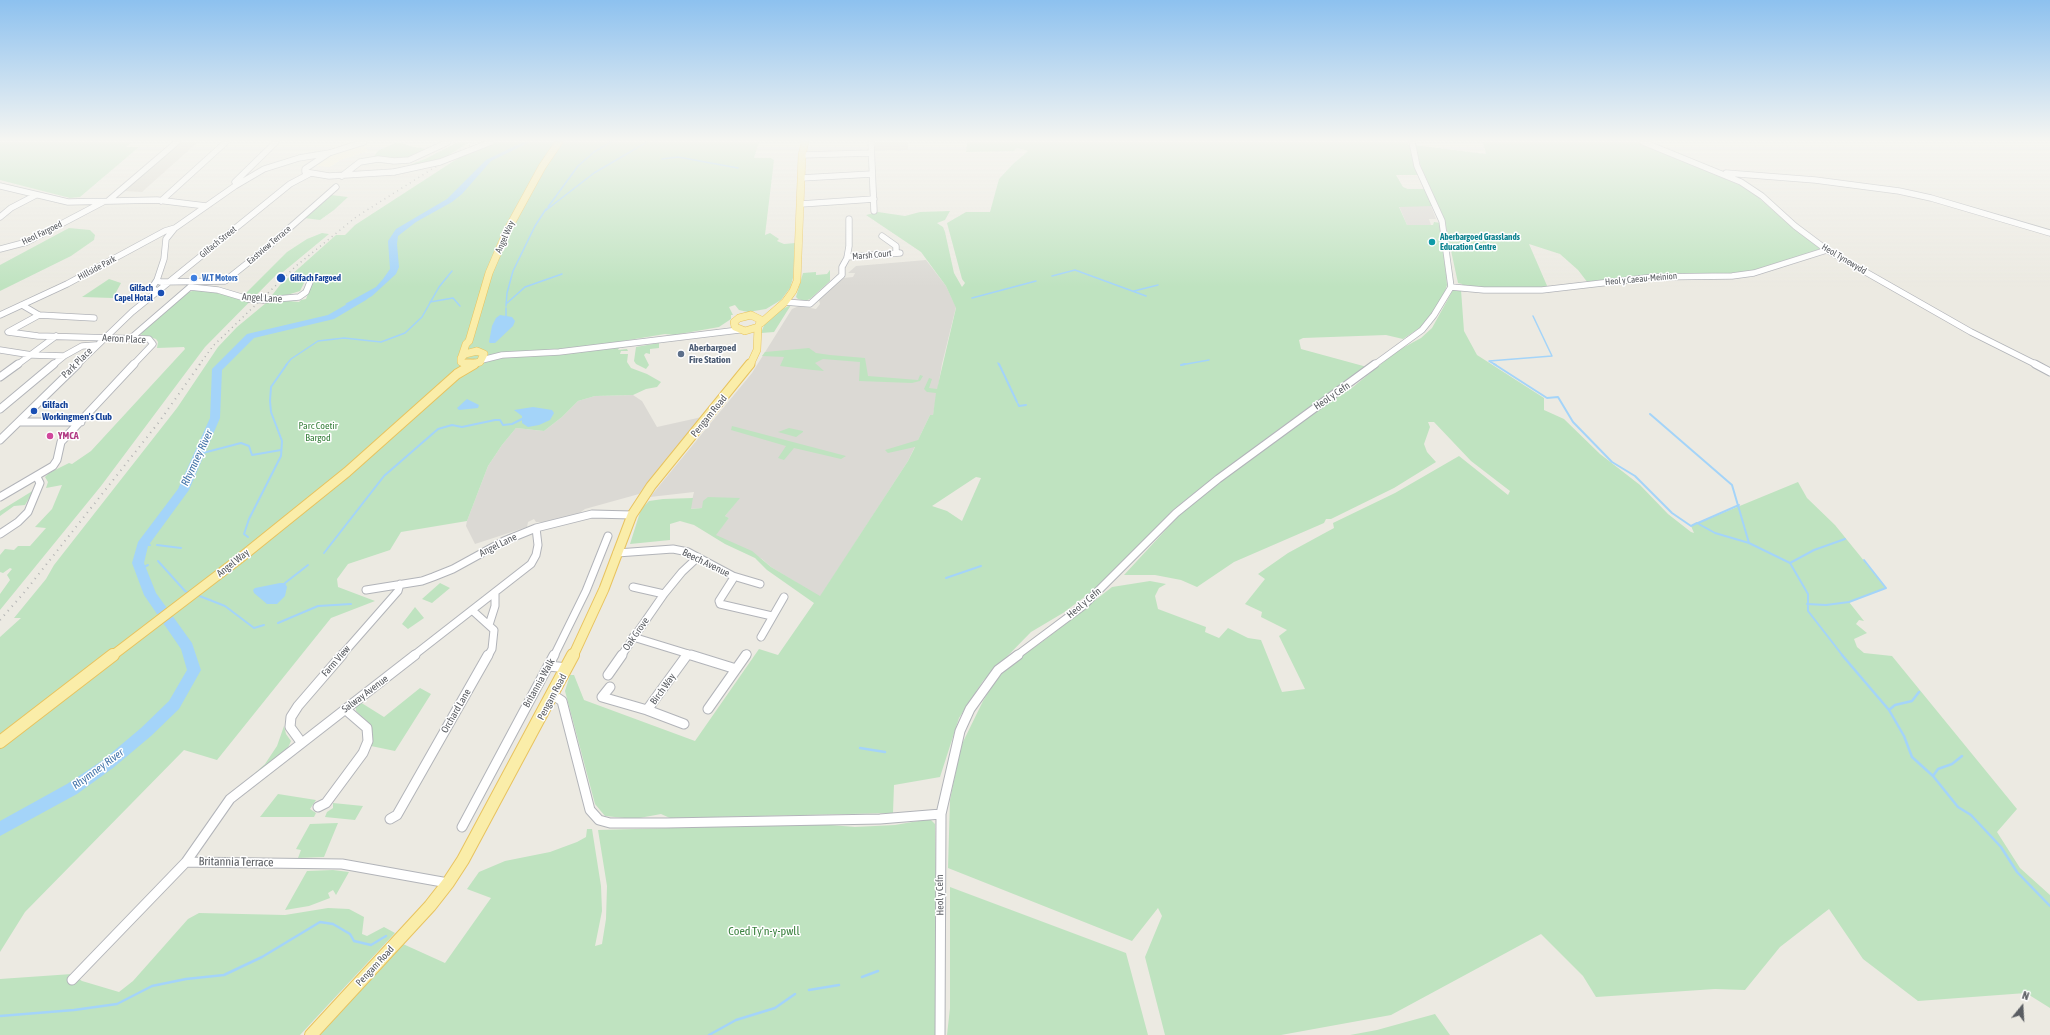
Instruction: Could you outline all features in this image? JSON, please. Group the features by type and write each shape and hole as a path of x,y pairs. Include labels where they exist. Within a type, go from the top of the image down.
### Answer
{"main road":[{"name":"Angel Way","path":"457,374 463,360 466,344 469,342 489,273 507,231 529,190"},
{"path":"742,331 759,325 772,312 786,302 793,291 797,281 801,190"},
{"path":"757,339 734,327 734,322 743,316 753,316 772,312"},
{"path":"753,316 760,319 759,325"},
{"name":"Pengam Road","path":"311,1035 448,883 463,860 567,668 604,589 632,515 652,486 753,361 757,350 759,325"},
{"path":"469,342 472,343 479,357"},
{"name":"Angel Way","path":"0,742 239,559 347,472 457,374 479,357"},
{"path":"463,360 479,357"},
{"path":"463,360 479,357"}],"street":[{"path":"17,190 68,202 161,201 206,206"},
{"path":"105,201 118,190"},
{"path":"161,201 173,190"},
{"name":"Hillside Park","path":"0,315 67,284 165,231 175,228 229,190"},
{"name":"Gilfach Street","path":"158,290 282,190"},
{"name":"Eastview Terrace","path":"157,280 220,282 229,279 332,190"},
{"path":"873,190 874,211"},
{"path":"1428,190 1442,221 1449,262 1451,287"},
{"name":"Heol Tynewydd","path":"1754,190 1795,226 1827,250 1971,332 2050,372"},
{"path":"1887,190 1931,198 2050,233"},
{"path":"0,217 11,208 36,195"},
{"path":"801,204 874,199"},
{"name":"Heol Fargoed","path":"0,249 27,242 105,201"},
{"name":"Marsh Court","path":"786,302 810,304 842,275 842,267 847,257 849,246 849,221 856,224"},
{"path":"158,290 153,289 153,286 157,280 164,259 166,239 175,228"},
{"name":"Marsh Court","path":"847,257 898,253 896,246 882,236"},
{"name":"Heol y Caeau-Meinion","path":"1451,287 1484,290 1542,290 1654,277 1732,276 1754,273 1827,250"},
{"name":"Angel Lane","path":"131,338 190,287 225,292 248,299 264,300 299,297 306,292 310,282"},
{"name":"Heol y Cefn","path":"940,1035 941,814 960,731 970,710 998,670 1083,606 1131,560 1176,513 1218,479 1422,330 1444,302 1451,287"},
{"name":"Park Place","path":"0,440 96,345 158,290"},
{"path":"22,305 39,315 94,318"},
{"name":"Aeron Place","path":"39,315 8,332 56,336 148,339 153,344 81,422"},
{"path":"720,331 734,322"},
{"path":"479,357 559,352 626,345 720,331 742,331"},
{"path":"0,377 56,336"},
{"path":"0,409 64,356 82,346 96,345"},
{"path":"0,350 32,355 64,356"},
{"path":"19,422 81,422"},
{"path":"0,497 53,466 57,460 59,446 81,422"},
{"path":"0,534 18,522 28,512 40,483 37,476"},
{"name":"Angel Lane","path":"366,590 422,581 453,569 504,541 536,528 592,514 632,515"},
{"name":"Salway Avenue","path":"186,862 230,799 301,742 531,564 536,555 538,545 536,528"},
{"name":"Britannia Walk","path":"462,827 549,666 586,591 608,536"},
{"name":"Beech Avenue","path":"617,553 673,549 688,552 733,576 733,579 719,601 720,604 772,616"},
{"name":"Oak Grove","path":"608,675 664,594 682,572 698,558"},
{"path":"733,576 760,584"},
{"name":"Farm View","path":"301,742 290,727 291,717 298,706 398,591 400,584"},
{"path":"632,587 664,594"},
{"path":"472,611 489,625 495,606 495,593"},
{"path":"760,637 784,597"},
{"name":"Orchard Lane","path":"395,818 492,649 494,630 489,625"},
{"path":"633,637 736,669"},
{"name":"Birch Way","path":"684,724 647,710 688,654"},
{"path":"708,709 747,654"},
{"path":"549,666 567,668"},
{"path":"610,687 602,697 647,710"},
{"path":"553,695 557,696 562,701 590,810 599,820 610,823 624,823 880,819 941,814"},
{"path":"324,806 363,753 368,741 367,728 345,709"},
{"name":"Britannia Terrace","path":"72,980 186,862 342,864 448,883"}],"shaded area":[{"path":"124,190 144,190 142,192"},
{"path":"1399,206 1431,206 1436,219 1429,219 1431,225 1407,225"},
{"path":"926,260 946,286 956,307 942,364 933,415 930,415 908,461 820,597 771,567 762,559 715,535 729,518 725,516 739,498 702,508 690,509 694,492 650,497 752,373 792,309 799,306 816,309 820,304 819,300 843,278 853,277 855,273 848,273 856,266"},
{"path":"633,395 642,401 657,427 702,417 639,494 585,509 578,514 545,522 536,522 534,519 528,522 527,527 475,544 466,526 467,521 488,466 516,428 544,431 562,417 578,401 595,396"}],"green space":[{"path":"40,190 88,190 80,197 70,198"},
{"name":"Parc Coetir Bargod","path":"409,190 770,190 765,235 770,233 779,239 777,241 784,244 795,243 793,278 790,288 781,300 766,309 748,312 739,310 735,305 729,307 733,315 731,315 731,319 719,327 674,335 665,334 623,341 618,350 627,349 628,351 621,351 620,354 628,354 627,362 631,368 647,374 661,382 657,387 646,389 633,395 595,396 578,401 562,417 544,431 516,428 488,466 467,521 401,532 390,550 348,564 337,579 338,587 375,601 331,618 217,760 184,750 25,912 0,952 0,637 21,618 14,618 46,579 54,565 177,408 218,347 237,327 266,303 289,301 299,302 306,299 313,280 305,281 300,291 270,298 280,285 336,235 345,235 355,225"},
{"path":"996,190 1426,190 1433,206 1399,207 1407,225 1433,225 1434,222 1441,223 1447,285 1442,300 1421,327 1403,339 1386,335 1303,338 1299,340 1301,349 1367,367 1283,426 1203,486 1173,510 1102,584 1063,613 1031,632 983,681 959,718 940,777 894,785 893,813 670,818 661,814 634,819 605,816 595,804 565,691 570,675 574,675 584,700 695,741 759,649 778,655 814,603 767,570 755,558 725,544 694,525 680,521 670,524 670,540 630,544 641,509 649,501 663,499 693,498 691,509 702,508 703,501 708,497 740,498 725,516 729,518 716,535 752,551 771,567 820,596 908,461 915,447 888,453 885,450 918,440 930,415 933,415 936,393 927,392 924,389 929,378 932,379 929,388 937,389 956,308 946,286 921,252 866,215 878,212 905,216 920,212 950,211 945,220 937,223 943,227 945,232 954,273 962,287 965,283 962,279 947,223 966,212 990,212","holes":["976,477 981,478 962,521 947,511 932,506"]},
{"path":"1430,190 1750,190 1786,222 1824,250 1748,273 1658,274 1588,283 1578,270 1560,254 1529,244 1548,288 1463,287 1462,284 1458,283 1444,218"},
{"path":"331,195 348,197 320,220 304,218"},
{"path":"69,228 90,230 95,235 94,240 71,256 0,291 0,265"},
{"path":"322,233 329,234 283,272 279,272 205,347 101,486 0,610 0,594 10,580 7,575 12,569 10,568 3,573 0,572 0,555 5,549 14,550 18,546 30,546 46,528 35,527 52,509 62,485 46,488 48,482 45,477 49,473 69,463 72,464 91,451 185,349 184,347 157,348 158,342 156,339 139,334 188,292 203,289 233,297 246,293 287,252 307,239"},
{"path":"830,270 830,281 810,299 805,301 796,297 803,273 816,272 816,275 827,274"},
{"path":"109,279 121,283 113,298 82,297"},
{"path":"1453,290 1461,290 1464,331 1477,355 1544,398 1544,410 1564,419 1600,454 1640,485 1668,514 1691,532 1694,533 1691,526 1798,482 1807,498 1835,525 1886,588 1849,602 1864,621 1859,620 1856,624 1867,633 1854,639 1857,647 1864,653 1892,656 2017,809 1997,832 2020,868 2050,895 2050,1008 2026,993 1918,1001 1863,959 1829,909 1780,947 1745,990 1715,989 1596,997 1583,976 1541,934 1391,1015 1281,1035 1165,1035 1145,957 1162,916 1158,908 1132,941 948,868 950,800 961,746 983,701 996,680 1012,663 1046,639 1112,587 1150,581 1166,584 1159,588 1155,596 1158,609 1206,627 1205,632 1219,638 1228,628 1248,638 1261,640 1282,692 1305,689 1279,636 1287,630 1261,617 1262,612 1245,604 1265,579 1258,574 1288,553 1334,528 1333,523 1395,493 1459,456 1508,495 1510,491 1471,461 1434,422 1428,422 1430,427 1424,444 1427,452 1436,462 1394,488 1331,519 1326,519 1324,523 1234,562 1197,587 1181,580 1155,575 1124,575 1184,510 1308,416 1353,387 1397,351 1421,338 1432,328"},
{"path":"791,305 774,332 761,333 765,323 780,310"},
{"path":"659,343 659,348 650,349 650,354 646,353 644,355 649,365 646,369 636,364 634,361 636,347"},
{"path":"809,348 816,353 865,358 868,376 918,380 920,375 923,376 920,381 912,383 859,381 860,362 823,359 815,363 824,371 780,366 784,357 762,356 765,352"},
{"path":"732,426 846,456 841,459 794,448 784,460 778,458 786,446 731,430"},
{"path":"789,428 803,432 796,437 778,432"},
{"path":"34,490 25,505 14,506 0,516 0,511"},
{"path":"440,583 450,588 432,603 422,599"},
{"path":"415,607 424,618 408,629 402,624"},
{"path":"420,688 431,694 395,751 371,746 373,735 369,723 356,711 356,706 360,702 384,717"},
{"path":"284,726 286,734 291,741 287,750 252,776 265,764 277,746"},
{"path":"278,794 316,800 310,809 316,813 314,817 260,817"},
{"path":"333,803 363,806 355,820 325,817 327,812 333,808"},
{"name":"Coed Ty'n-y-pwll","path":"930,819 935,824 937,955 935,1035 320,1035 403,944 445,963 491,898 467,889 479,872 505,861 550,852 577,842 586,837 587,829 592,829 601,886 602,911 595,946 602,944 606,919 607,886 598,830 819,824 855,827 895,825"},
{"path":"338,823 324,857 298,858 301,850 296,849 310,824"},
{"path":"333,870 349,872 336,895 333,890 328,893 330,898 309,906 285,910 307,871"},
{"path":"950,887 1126,953 1148,1035 947,1035 950,1008"},
{"path":"328,908 349,909 364,917 362,934 367,936 384,927 395,933 300,1035 0,1035 0,979 72,974 82,981 119,992 133,981 188,919 199,913 285,915"},
{"path":"1435,1014 1450,1035 1350,1035 1377,1030"}],"water":[{"path":"456,190 465,190 452,202 416,222 398,236 397,244 399,267 396,274 372,296 353,307 345,304 376,287 390,269 388,241 396,229 447,199"},
{"path":"500,315 512,317 515,321 513,326 495,343 490,343 492,326 496,318"},
{"path":"467,399 479,405 478,408 459,410 457,408"},
{"path":"533,407 552,410 554,413 550,420 539,425 528,427 522,423 522,416 514,410"},
{"path":"285,583 287,587 285,596 277,604 267,604 254,593 253,590 255,588"}],"waterway":[{"path":"548,207 560,190"},
{"path":"545,211 572,190"},
{"path":"506,304 507,293 513,271 535,226 546,209"},
{"path":"1052,276 1075,270 1146,296"},
{"path":"431,302 439,287 452,271"},
{"path":"506,304 525,287 562,274"},
{"path":"972,298 1036,281"},
{"path":"1134,291 1158,285"},
{"name":"Rhymney River","path":"0,829 72,789 108,764 146,732 174,705 194,670 187,647 150,595 138,563 142,545 183,490 215,418 217,369 251,336 331,317 363,298"},
{"path":"431,302 453,298 460,306"},
{"path":"286,365 291,359 318,341 344,338 381,342 405,333 422,317 431,302"},
{"path":"506,308 506,316"},
{"path":"1496,365 1489,361 1552,356 1533,316"},
{"path":"1185,364 1181,365 1209,360"},
{"path":"248,537 244,534 249,519 281,456 282,441 271,412 270,401 271,387 287,364"},
{"path":"999,364 1017,402"},
{"path":"1494,364 1547,398 1558,397 1573,422 1612,462 1635,476 1672,513 1691,526 1697,523 1715,533 1749,543"},
{"path":"1018,404 1019,406 1026,405"},
{"path":"1650,414 1732,485 1738,505"},
{"path":"324,553 384,476 438,429 452,425 462,427 495,420 500,420 503,425 512,424 522,419"},
{"path":"199,454 241,443 249,446 252,455 281,450"},
{"path":"1698,523 1738,505"},
{"path":"1738,505 1749,543"},
{"path":"1790,563 1814,550 1845,539"},
{"path":"1749,543 1790,563"},
{"name":"Rhymney River","path":"142,545 150,545"},
{"path":"157,545 181,548"},
{"path":"1808,604 1826,605 1849,602 1886,588 1864,560"},
{"path":"158,561 185,591 189,593"},
{"path":"1790,563 1808,594 1808,604"},
{"path":"140,569 148,565"},
{"path":"285,583 308,565"},
{"path":"946,578 981,566"},
{"path":"197,595 225,606 254,628 264,625"},
{"path":"278,623 318,606 351,604"},
{"path":"1808,604 1808,611 1843,656"},
{"path":"1842,655 1889,710"},
{"path":"1889,710 1895,705 1912,701 1919,692"},
{"path":"1889,710 1904,736 1912,757 1933,776"},
{"path":"860,748 885,752"},
{"path":"1933,776 1938,769 1952,764 1962,756"},
{"path":"1933,776 1958,807 1971,815 2001,847 2017,872 2050,906"},
{"path":"0,1016 74,1010 117,1004 152,986 186,979 224,975 262,957 320,922 333,924 350,934 354,941 371,945 386,936"},
{"path":"862,977 878,971"},
{"path":"809,990 839,985"},
{"path":"709,1035 736,1020 775,1008 795,994"}],"railway":[{"path":"199,365 213,346 296,266 356,217 398,190"},
{"path":"0,620 23,594 159,422 200,364"}],"place":[{"name":"Aberbargoed Grasslands Education Centre","path":"1432,242"},
{"name":"W.T Motors","path":"194,278"},
{"name":"Gilfach Fargoed","path":"281,278"},
{"name":"Gilfach Capel Hotal","path":"161,293"},
{"name":"Aberbargoed Fire Station","path":"681,354"},
{"name":"Gilfach Workingmen's Club","path":"34,411"},
{"name":"YMCA","path":"50,436"}]}
